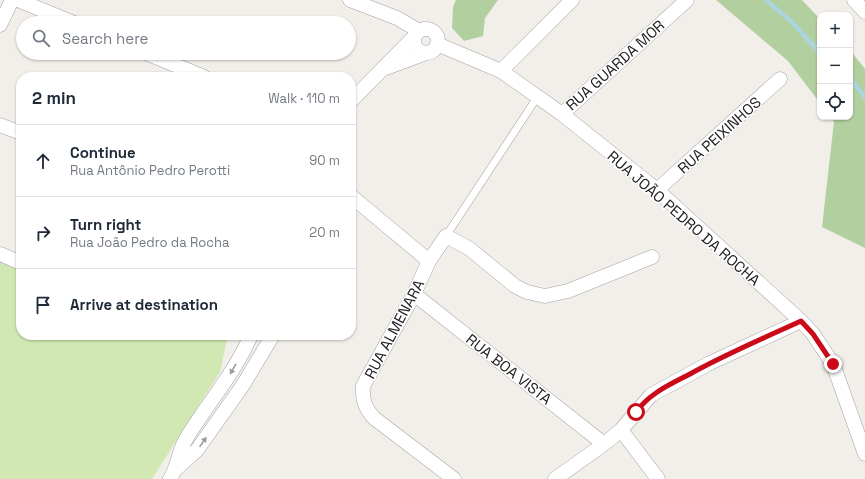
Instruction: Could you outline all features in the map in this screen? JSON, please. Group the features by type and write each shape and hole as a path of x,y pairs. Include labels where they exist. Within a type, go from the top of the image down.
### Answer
{"street":[{"path":"0,26 12,0"},
{"path":"18,0 57,16"},
{"path":"500,72 572,0"},
{"name":"RUA GUARDA MOR","path":"562,114 687,0"},
{"path":"854,0 865,12"},
{"path":"359,2 397,18 417,34"},
{"path":"356,96 417,34 426,29 432,31 437,37 433,48 384,69"},
{"path":"417,34 414,44 418,50 433,48"},
{"name":"RUA JOÃO PEDRO DA ROCHA","path":"433,48 500,72 538,96 657,190 801,321 813,334 833,364 865,454"},
{"path":"163,60 192,72"},
{"name":"RUA PEIXINHOS","path":"657,190 780,79"},
{"path":"0,125 16,131"},
{"name":"RUA ALMENARA","path":"356,200 429,261 414,294 363,386 362,399 367,410 374,418 454,479"},
{"path":"429,261 446,236 470,249 515,286 527,292 545,296 568,291 652,257"},
{"path":"0,254 16,261"},
{"name":"RUA BOA VISTA","path":"414,294 604,444"},
{"path":"555,479 604,444 620,430 643,403 668,385 710,363 801,321"},
{"path":"173,474 178,456 186,440 233,369 248,340"},
{"path":"173,474 197,450 243,385 270,340"},
{"path":"620,430 658,479"}],"lane":[{"path":"446,236 538,96"}],"green space":[{"path":"456,0 498,0 485,18 483,36 464,41 452,28 453,7"},
{"path":"716,0 802,0 817,16 817,99 788,61"},
{"path":"853,54 865,69 865,248 822,227 834,122 833,120 853,120"},
{"path":"0,262 16,269 16,340 227,340 220,372 152,479 0,479"}],"waterway":[{"path":"766,0 792,22 817,50"},
{"path":"853,83 865,97"}],"route":[{"path":"636,412 651,395 668,385 710,363 801,321 813,334 833,364"}]}
